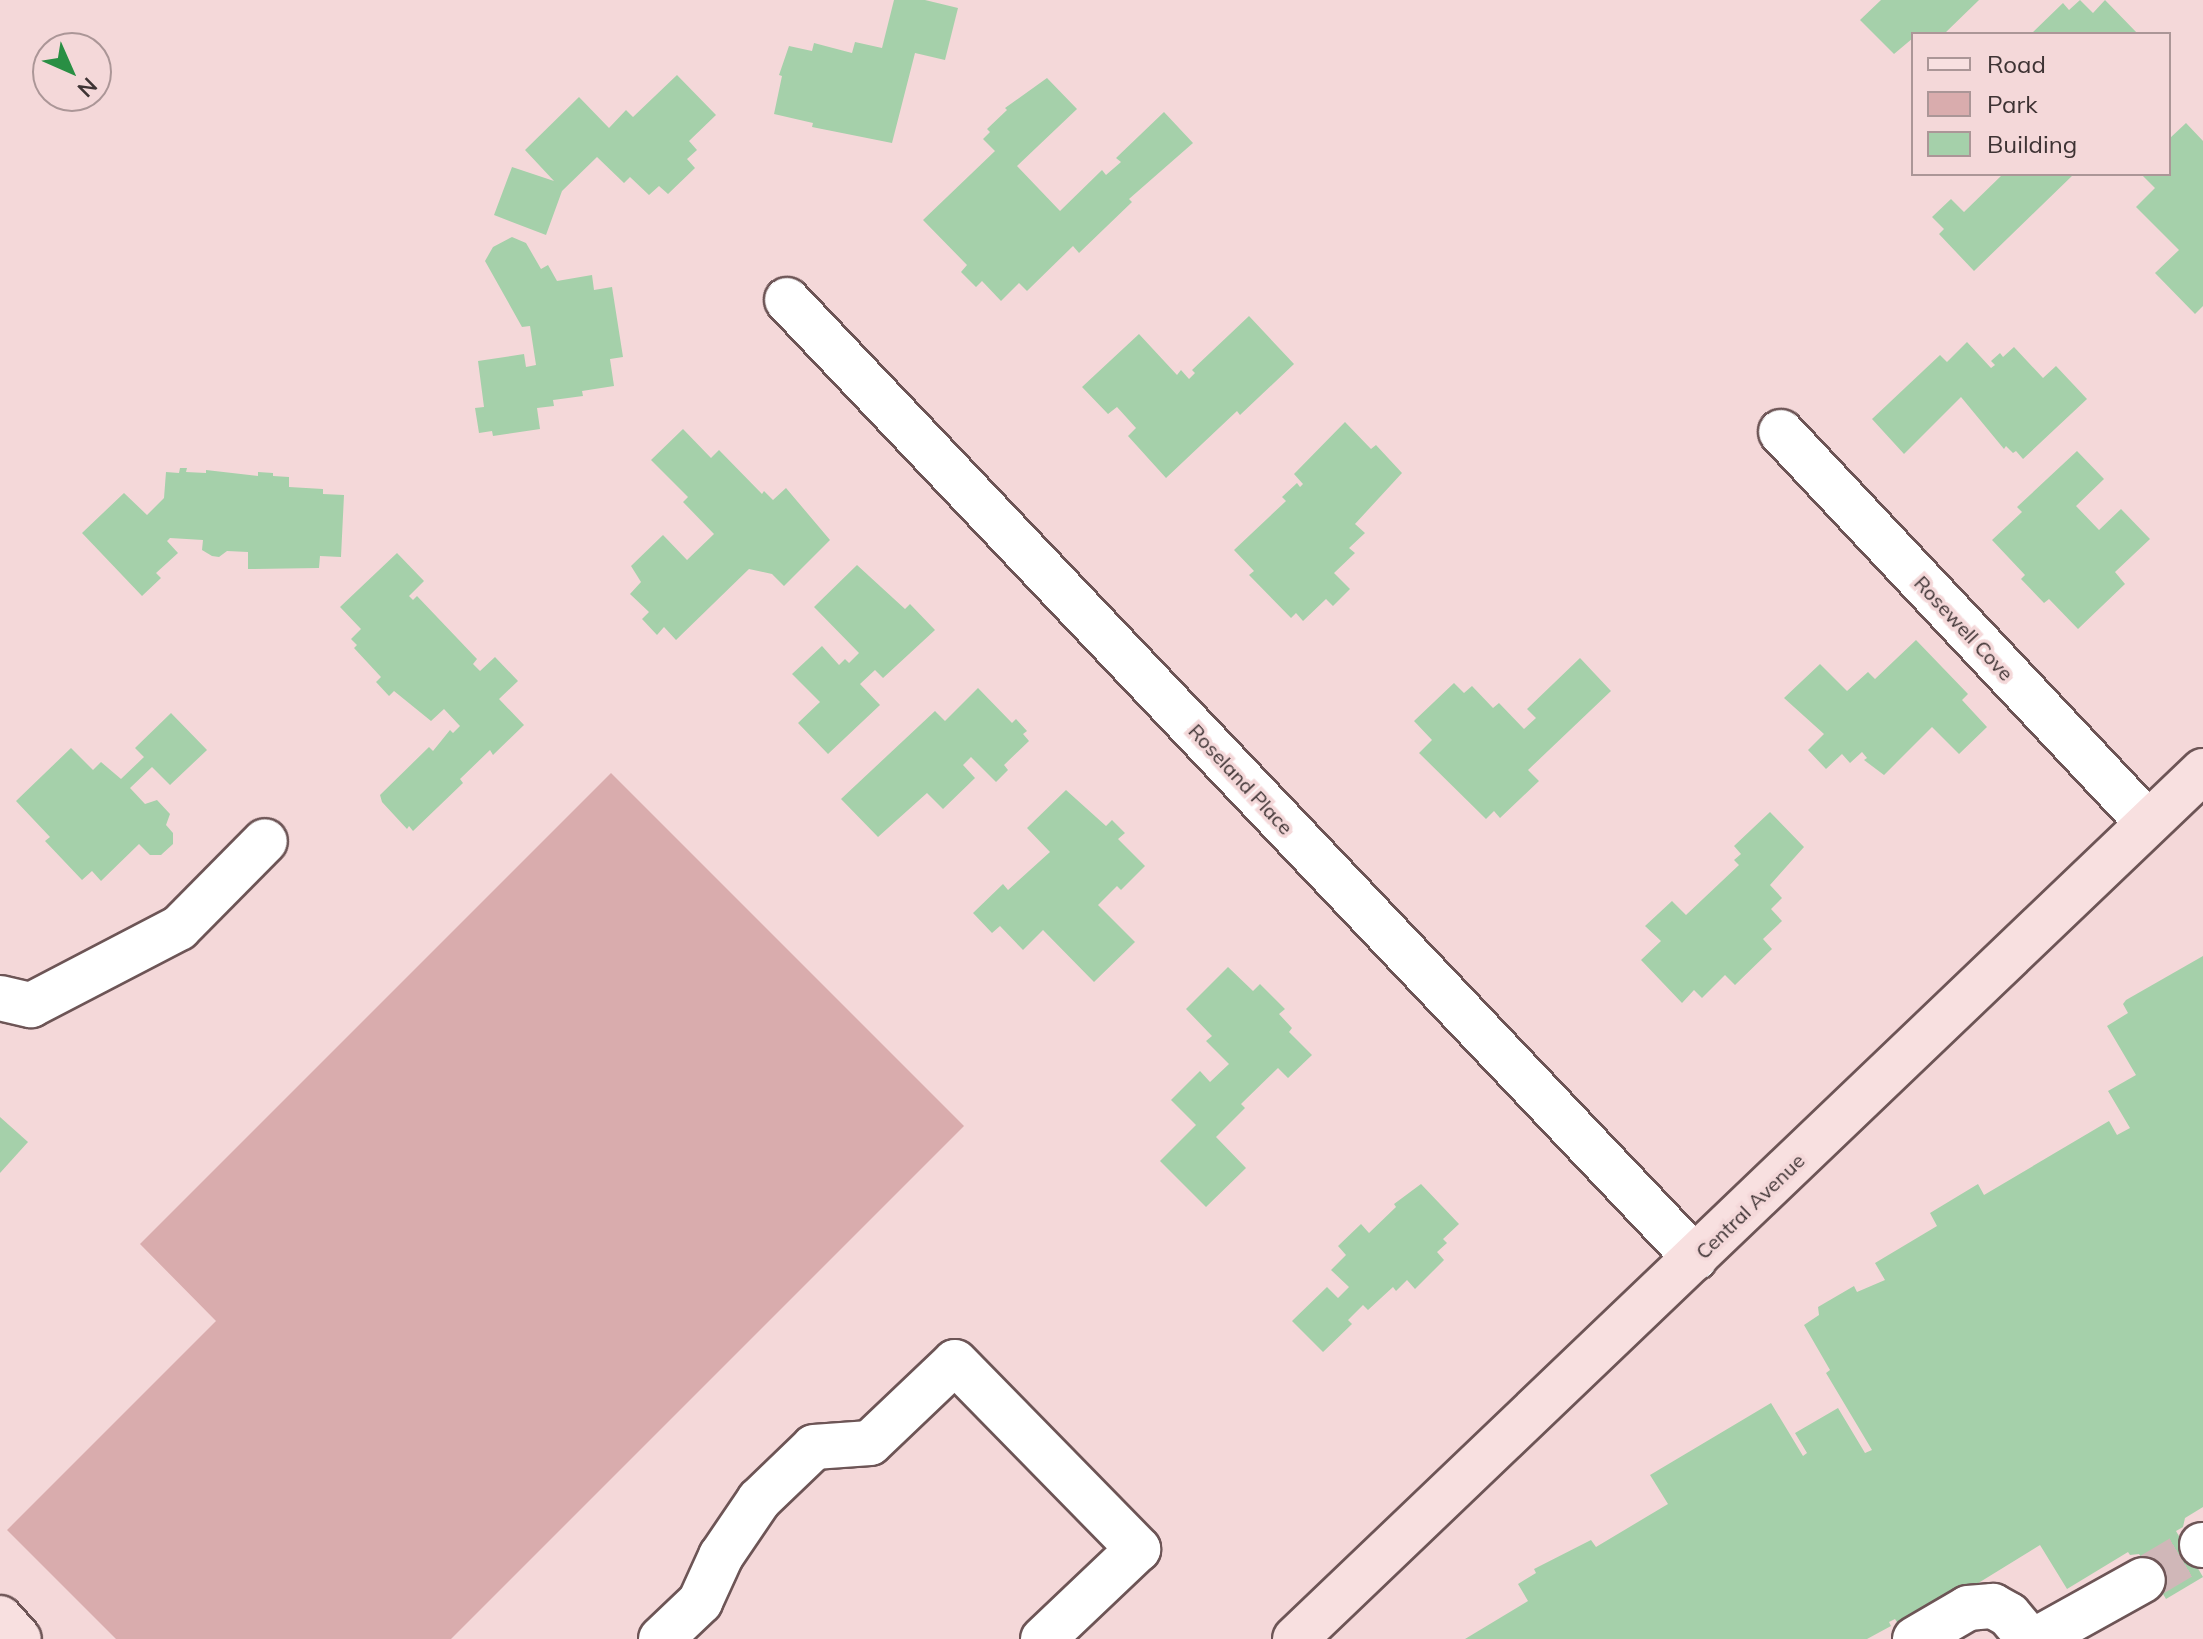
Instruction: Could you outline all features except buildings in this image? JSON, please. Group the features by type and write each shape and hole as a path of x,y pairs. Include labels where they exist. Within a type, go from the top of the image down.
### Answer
{"main road":[{"name":"Central Avenue","path":"1295,1639 2203,771"},
{"path":"0,1618 19,1639"}],"street":[{"name":"Roseland Place","path":"787,300 1695,1258"},
{"name":"Rosewell Cove","path":"1781,432 2148,823"},
{"path":"0,998 31,1005 179,928 265,841"},
{"path":"661,1639 700,1602 721,1556 759,1500 814,1447 870,1443 955,1362 1138,1549 1049,1637"},
{"path":"2037,1639 2143,1580"},
{"path":"1915,1639 1968,1608 1993,1606 2009,1615 2029,1639"}],"green space":[{"path":"611,773 964,1126 451,1639 116,1639 7,1530 216,1321 140,1244"}],"tunnel":[{"path":"2143,1580 2202,1545"}]}
